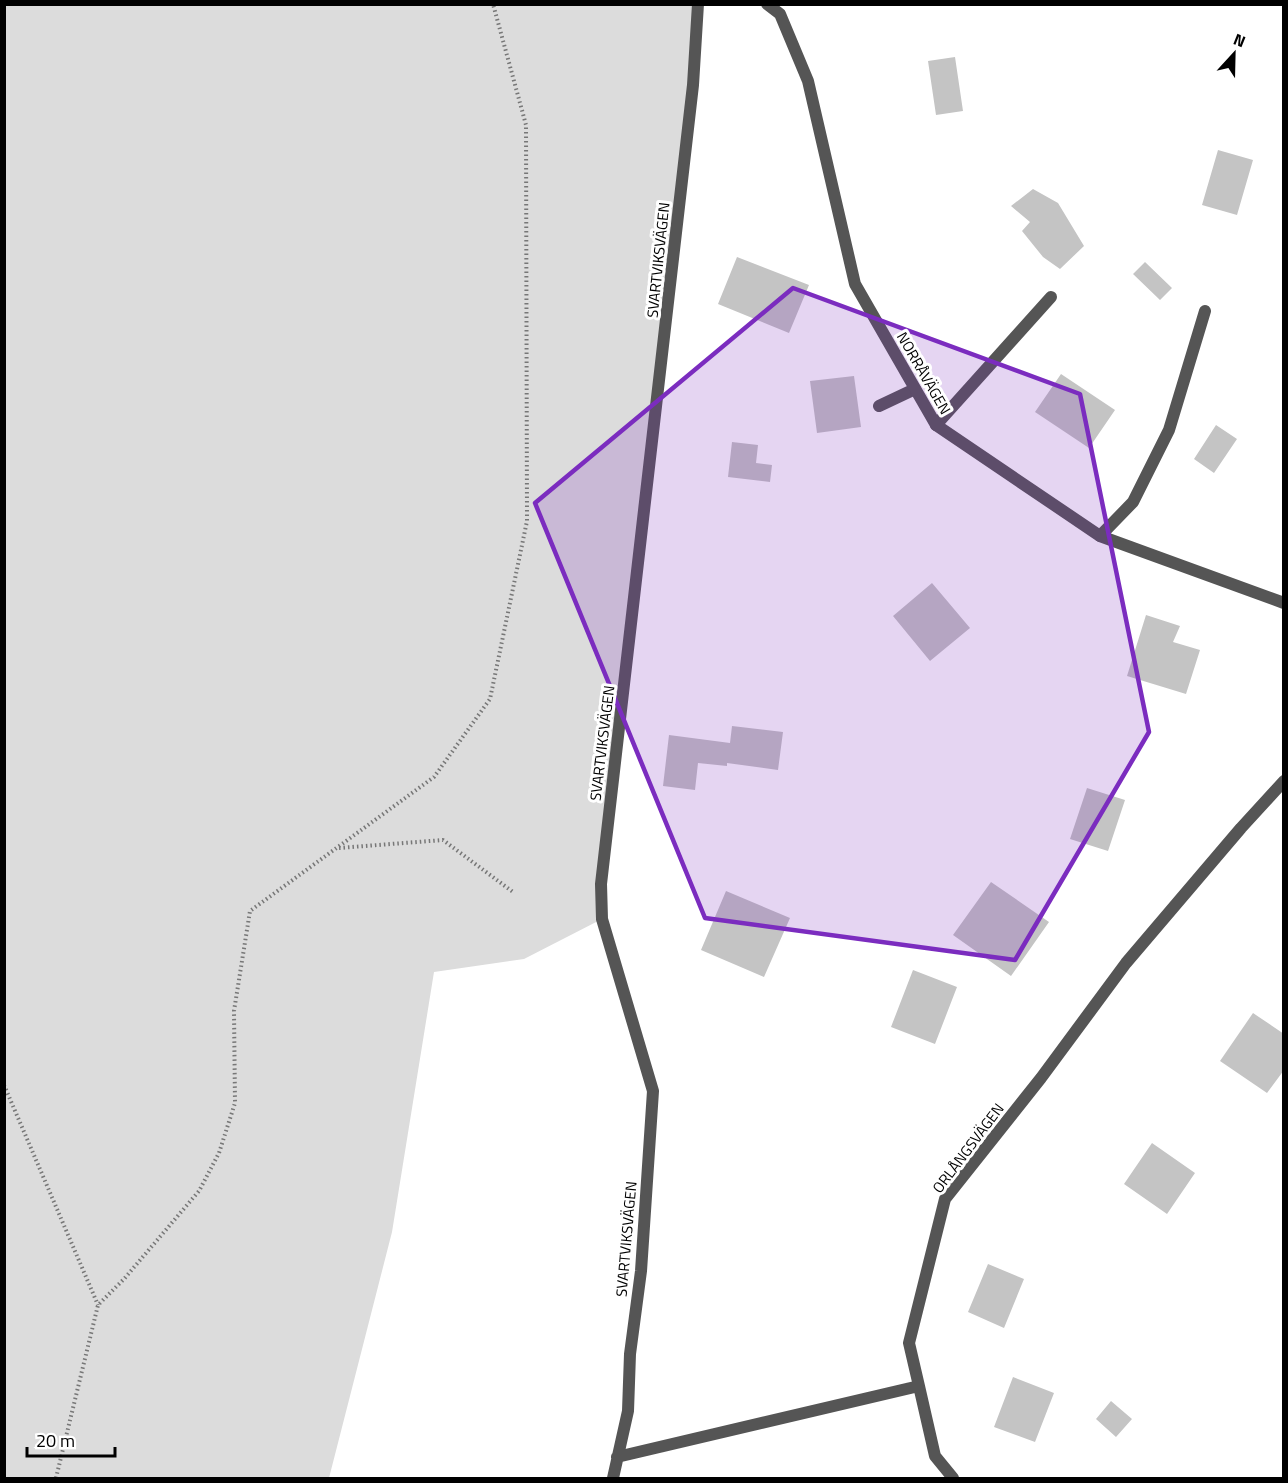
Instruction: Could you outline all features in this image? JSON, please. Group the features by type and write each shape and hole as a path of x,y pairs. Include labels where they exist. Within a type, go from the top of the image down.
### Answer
{"street":[{"name":"SVARTVIKSVÄGEN","path":"613,1479 628,1411 630,1354 641,1271 653,1091 602,919 601,884 693,85 698,4"},
{"name":"NORRÅVÄGEN","path":"767,4 780,15 808,81 855,284 936,426 1100,537 1284,603"},
{"path":"936,426 1051,297"},
{"path":"1100,537 1133,502 1169,430 1205,311"},
{"path":"879,406 915,389"},
{"name":"ORLÅNGSVÄGEN","path":"953,1479 935,1456 909,1343 945,1199 1041,1078 1126,963 1240,828 1284,780"},
{"path":"617,1457 919,1386"}],"path":[{"path":"56,1479 98,1305 124,1279 199,1191 219,1153 235,1103 234,1011 250,911 434,777 490,699 527,520 526,125 493,4"},
{"path":"338,848 443,840 513,892"},
{"path":"4,1085 98,1305"}],"highlighted area":[{"path":"793,288 1080,394 1149,732 1015,960 705,918 535,503"}],"shaded area":[{"path":"5,5 698,5 602,919 524,959 434,972 392,1232 329,1478 5,1478"}],"building":[{"path":"955,57 963,111 936,115 928,61"},
{"path":"1218,150 1253,160 1237,215 1202,205"},
{"path":"1033,189 1058,203 1084,246 1060,269 1043,257 1022,231 1030,222 1011,206"},
{"path":"737,257 809,285 789,333 718,304"},
{"path":"1145,262 1172,288 1160,300 1133,274"},
{"path":"1061,374 1115,410 1089,448 1035,412"},
{"path":"854,376 861,427 817,433 810,381"},
{"path":"1216,425 1237,439 1214,473 1194,459"},
{"path":"732,442 758,445 756,463 772,465 770,482 728,477"},
{"path":"932,583 970,628 930,661 893,616"},
{"path":"1146,615 1180,626 1173,642 1200,650 1186,694 1127,676"},
{"path":"732,726 783,732 778,770 727,763 727,766 698,763 695,790 663,786 669,735 730,743"},
{"path":"1087,788 1125,800 1108,851 1070,839"},
{"path":"991,882 1049,922 1011,976 953,935"},
{"path":"726,891 790,918 764,977 701,950"},
{"path":"913,970 957,987 935,1044 891,1027"},
{"path":"1253,1013 1284,1034 1284,1070 1267,1093 1220,1061"},
{"path":"1152,1143 1195,1173 1167,1214 1124,1184"},
{"path":"988,1264 1024,1279 1004,1328 968,1312"},
{"path":"1013,1377 1054,1393 1035,1442 994,1427"},
{"path":"1111,1401 1132,1419 1116,1437 1096,1419"}]}
